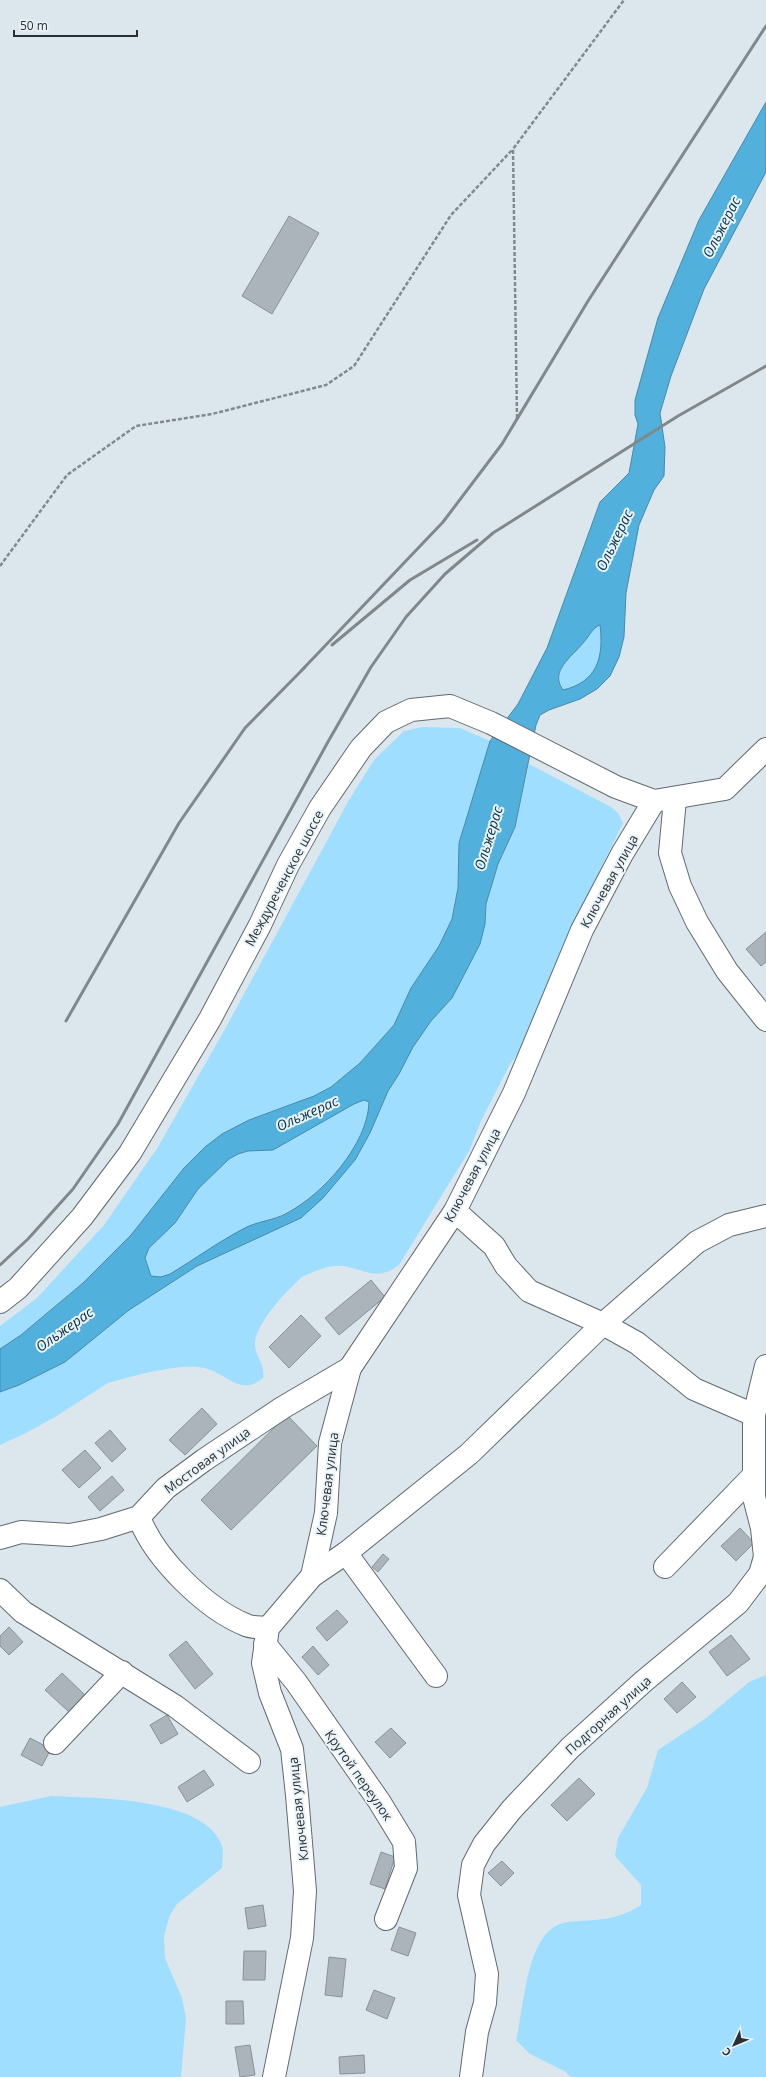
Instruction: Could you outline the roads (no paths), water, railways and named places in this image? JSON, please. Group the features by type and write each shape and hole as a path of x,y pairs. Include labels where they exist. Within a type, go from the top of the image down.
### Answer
{"street":[{"name":"Междуреченское шоссе","path":"0,1302 18,1288 82,1217 130,1153 210,1019 260,924 288,865 320,808 361,748 386,722 411,710 450,706 491,723 616,787 664,800"},
{"path":"766,749 725,789 664,800 670,853 680,886 697,922 727,971 766,1020"},
{"name":"Ключевая улица","path":"274,2077 302,1938 305,1890 298,1795 292,1749 270,1693 263,1662 267,1636 312,1576 326,1514 330,1443 350,1368 455,1211 514,1093 582,930 622,854 664,800"},
{"path":"455,1211 494,1246 506,1266 529,1291 603,1324 636,1343 694,1389 754,1415"},
{"path":"312,1576 346,1553 469,1454 603,1324 697,1242 730,1225 766,1216"},
{"name":"Подгорная улица","path":"471,2077 477,2032 485,2003 487,1974 469,1894 473,1865 484,1844 512,1809 570,1748 644,1681 738,1603 760,1574 765,1557 762,1528 754,1497 754,1475 760,1451 754,1415 766,1366"},
{"name":"Мостовая улица","path":"139,1517 166,1488 204,1460 282,1408 350,1368"},
{"path":"665,1567 754,1475"},
{"path":"0,1538 21,1532 70,1535 101,1529 139,1517 145,1533 182,1579 228,1615 267,1636"},
{"path":"346,1553 436,1676"},
{"path":"0,1590 23,1612 175,1706 249,1762"},
{"name":"Крутой переулок","path":"267,1636 296,1682 378,1801 404,1842 406,1868 386,1918"},
{"path":"55,1743 122,1672"}],"water":[{"name":"Ольжерас","path":"766,102 766,172 704,289 671,376 660,413 665,447 664,476 654,490 639,525 626,593 624,637 619,657 610,676 597,689 580,699 549,710 540,715 536,725 515,827 498,864 486,904 485,924 480,944 452,998 431,1021 413,1047 388,1091 370,1133 355,1160 323,1198 301,1218 197,1266 129,1310 65,1362 19,1385 0,1392 0,1349 21,1335 83,1283 131,1235 184,1168 205,1147 222,1134 249,1120 314,1096 331,1087 360,1063 394,1025 411,988 439,946 452,919 458,888 459,843 490,741 518,704 547,648 600,502 629,473 638,424 635,415 635,400 658,318 699,220","holes":["600,625 601,648 596,667 591,675 584,681 563,690 559,683 560,670 593,630","364,1100 369,1102 367,1118 361,1134 352,1151 341,1166 329,1181 315,1194 287,1213 276,1218 248,1226 170,1274 161,1277 151,1276 145,1258 149,1248 175,1223 198,1189 229,1159 248,1151 273,1150 354,1104"]}],"railway":[{"path":"302,670 443,522 502,444 588,301 766,26"},
{"path":"0,1265 28,1239 73,1189 118,1124 329,740 371,667 406,617 445,574 493,533 678,416 766,366"},
{"path":"332,645 410,580 477,540"},
{"path":"66,1021 179,823 245,728 305,667"}]}
